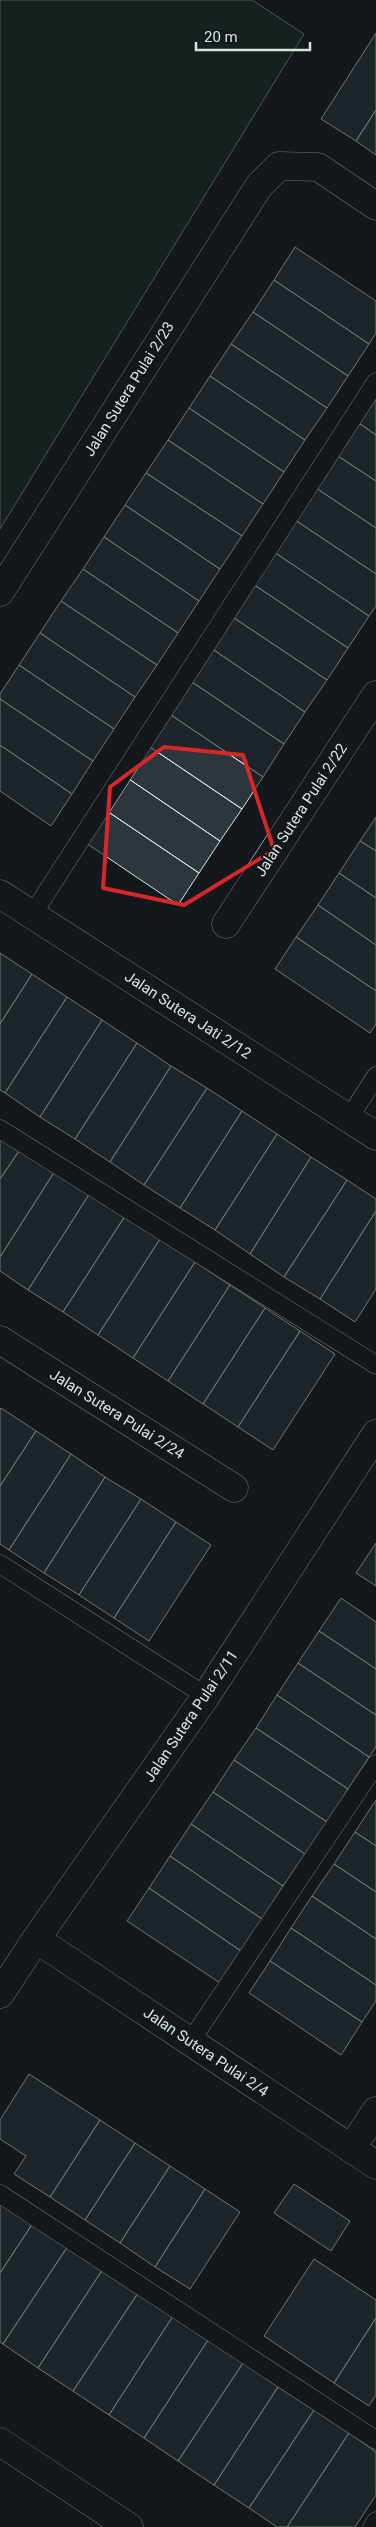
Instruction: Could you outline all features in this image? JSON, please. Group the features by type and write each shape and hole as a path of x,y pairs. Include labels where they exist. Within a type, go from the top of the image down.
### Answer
{"street":[{"name":"Jalan Sutera Pulai 2/23","path":"0,592 259,186 279,166 318,167 376,206"},
{"name":"Jalan Sutera Pulai 2/22","path":"226,924 376,695"},
{"name":"Jalan Sutera Jati 2/12","path":"0,894 376,1136"},
{"name":"Jalan Sutera Pulai 2/24","path":"0,1340 234,1488"},
{"name":"Jalan Sutera Pulai 2/11","path":"0,1994 36,1939 206,1696 376,1434"},
{"name":"Jalan Sutera Pulai 2/4","path":"36,1939 376,2166"},
{"path":"351,2149 376,2111"},
{"path":"0,2442 129,2527"}],"lane":[{"path":"32,915 376,382"},
{"path":"349,1118 376,1076"},
{"path":"0,1129 376,1365"},
{"path":"0,1564 206,1696"},
{"path":"190,2042 376,1764"},
{"path":"0,2194 376,2440"},
{"path":"372,2527 376,2521"}],"highlighted area":[{"path":"164,747 243,755 274,850 184,905 103,888 110,787"}],"green space":[{"path":"0,0 252,0 304,34 0,529"}],"building":[{"path":"376,33 376,110 356,141 321,119"},
{"path":"376,110 376,155 356,141"},
{"path":"295,247 376,301 376,333 369,344 274,280"},
{"path":"274,280 369,344 348,376 253,312"},
{"path":"253,312 348,376 327,408 231,344"},
{"path":"231,344 327,408 305,440 210,376"},
{"path":"210,376 305,440 284,472 189,408"},
{"path":"376,398 376,435 359,423"},
{"path":"189,408 284,472 263,504 168,440"},
{"path":"359,423 376,435 376,481 338,456"},
{"path":"168,440 263,504 242,536 146,473"},
{"path":"338,456 376,481 376,528 316,488"},
{"path":"146,473 242,536 220,569 125,505"},
{"path":"316,488 376,528 376,574 295,520"},
{"path":"125,505 220,569 199,601 104,537"},
{"path":"295,520 376,574 376,606 369,616 274,552"},
{"path":"104,537 199,601 178,633 83,569"},
{"path":"274,552 369,616 348,648 253,584"},
{"path":"83,569 178,633 157,665 61,601"},
{"path":"253,584 348,648 327,680 231,616"},
{"path":"61,601 157,665 135,697 40,633"},
{"path":"231,616 327,680 305,712 211,648"},
{"path":"40,633 135,697 114,729 19,665"},
{"path":"211,648 305,712 284,744 189,680"},
{"path":"19,665 114,729 93,761 0,699 0,694"},
{"path":"189,680 284,744 263,777 168,713"},
{"path":"0,699 93,761 72,794 0,745"},
{"path":"168,713 263,777 242,809 147,745"},
{"path":"0,745 72,794 51,826 0,791"},
{"path":"147,745 242,809 220,841 126,777"},
{"path":"126,777 220,841 199,873 104,809"},
{"path":"104,809 199,873 178,905 83,841"},
{"path":"376,817 376,851 360,841"},
{"path":"360,841 376,851 376,898 339,873"},
{"path":"339,873 376,898 376,945 318,905"},
{"path":"318,905 376,945 376,991 296,937"},
{"path":"296,937 376,991 376,1024 370,1033 275,969"},
{"path":"0,953 32,974 0,1024"},
{"path":"32,974 67,997 5,1093 0,1090 0,1024"},
{"path":"67,997 102,1020 40,1117 5,1093"},
{"path":"102,1020 137,1043 75,1139 40,1117"},
{"path":"137,1043 171,1066 110,1162 75,1139"},
{"path":"171,1066 207,1088 144,1185 110,1162"},
{"path":"207,1088 242,1111 180,1208 144,1185"},
{"path":"242,1111 277,1134 215,1230 180,1208"},
{"path":"0,1134 21,1148 0,1179"},
{"path":"277,1134 311,1157 250,1254 215,1230"},
{"path":"21,1148 55,1171 0,1257 0,1179"},
{"path":"311,1157 347,1180 284,1277 250,1254"},
{"path":"55,1171 90,1193 28,1290 0,1271 0,1257"},
{"path":"347,1180 376,1199 376,1211 320,1299 284,1277"},
{"path":"90,1193 125,1216 63,1312 28,1290"},
{"path":"376,1211 376,1289 355,1322 320,1299"},
{"path":"125,1216 160,1239 98,1335 63,1312"},
{"path":"160,1239 195,1262 133,1358 98,1335"},
{"path":"195,1262 230,1285 168,1381 133,1358"},
{"path":"230,1285 265,1308 203,1404 168,1381"},
{"path":"265,1308 300,1331 238,1427 203,1404"},
{"path":"300,1331 335,1354 273,1450 238,1427"},
{"path":"1,1408 36,1431 0,1486 0,1410"},
{"path":"36,1431 71,1454 9,1550 0,1544 0,1486"},
{"path":"71,1454 105,1477 44,1573 9,1550"},
{"path":"105,1477 141,1499 79,1595 44,1573"},
{"path":"141,1499 176,1522 114,1618 79,1595"},
{"path":"176,1522 211,1545 149,1641 114,1618"},
{"path":"376,1543 376,1586 356,1573"},
{"path":"341,1598 376,1622 376,1669 319,1631"},
{"path":"319,1631 376,1669 376,1715 298,1663"},
{"path":"298,1663 376,1715 376,1747 369,1757 277,1695"},
{"path":"277,1695 369,1757 348,1789 256,1728"},
{"path":"256,1728 348,1789 327,1822 234,1760"},
{"path":"234,1760 327,1822 305,1854 213,1792"},
{"path":"213,1792 305,1854 283,1886 191,1824"},
{"path":"376,1800 376,1846 355,1832"},
{"path":"191,1824 283,1886 262,1919 170,1856"},
{"path":"355,1832 376,1846 376,1892 334,1864"},
{"path":"170,1856 262,1919 241,1951 149,1888"},
{"path":"334,1864 376,1892 376,1939 312,1896"},
{"path":"149,1888 241,1951 220,1983 127,1921"},
{"path":"312,1896 376,1939 376,1985 291,1928"},
{"path":"291,1928 376,1985 376,2001 362,2022 270,1961"},
{"path":"270,1961 362,2022 341,2055 249,1993"},
{"path":"29,2074 100,2120 50,2197 14,2174 26,2156 0,2139 0,2120"},
{"path":"100,2120 135,2143 85,2220 50,2197"},
{"path":"135,2143 170,2166 120,2243 85,2220"},
{"path":"170,2166 205,2189 155,2267 120,2243"},
{"path":"294,2184 350,2221 331,2251 274,2213"},
{"path":"205,2189 240,2212 190,2289 155,2267"},
{"path":"0,2201 33,2223 0,2273"},
{"path":"33,2223 68,2246 3,2344 0,2342 0,2273"},
{"path":"68,2246 103,2269 38,2368 3,2344"},
{"path":"314,2259 376,2300 376,2318 334,2383 264,2336"},
{"path":"103,2269 138,2293 73,2391 38,2368"},
{"path":"138,2293 173,2316 109,2415 73,2391"},
{"path":"173,2316 208,2340 144,2438 109,2415"},
{"path":"376,2318 376,2395 369,2406 334,2383"},
{"path":"208,2340 243,2363 178,2461 144,2438"},
{"path":"243,2363 278,2387 214,2485 178,2461"},
{"path":"278,2387 314,2410 249,2508 214,2485"},
{"path":"314,2410 349,2433 287,2527 277,2527 249,2508"},
{"path":"349,2433 376,2452 376,2495 355,2527 287,2527"}]}
